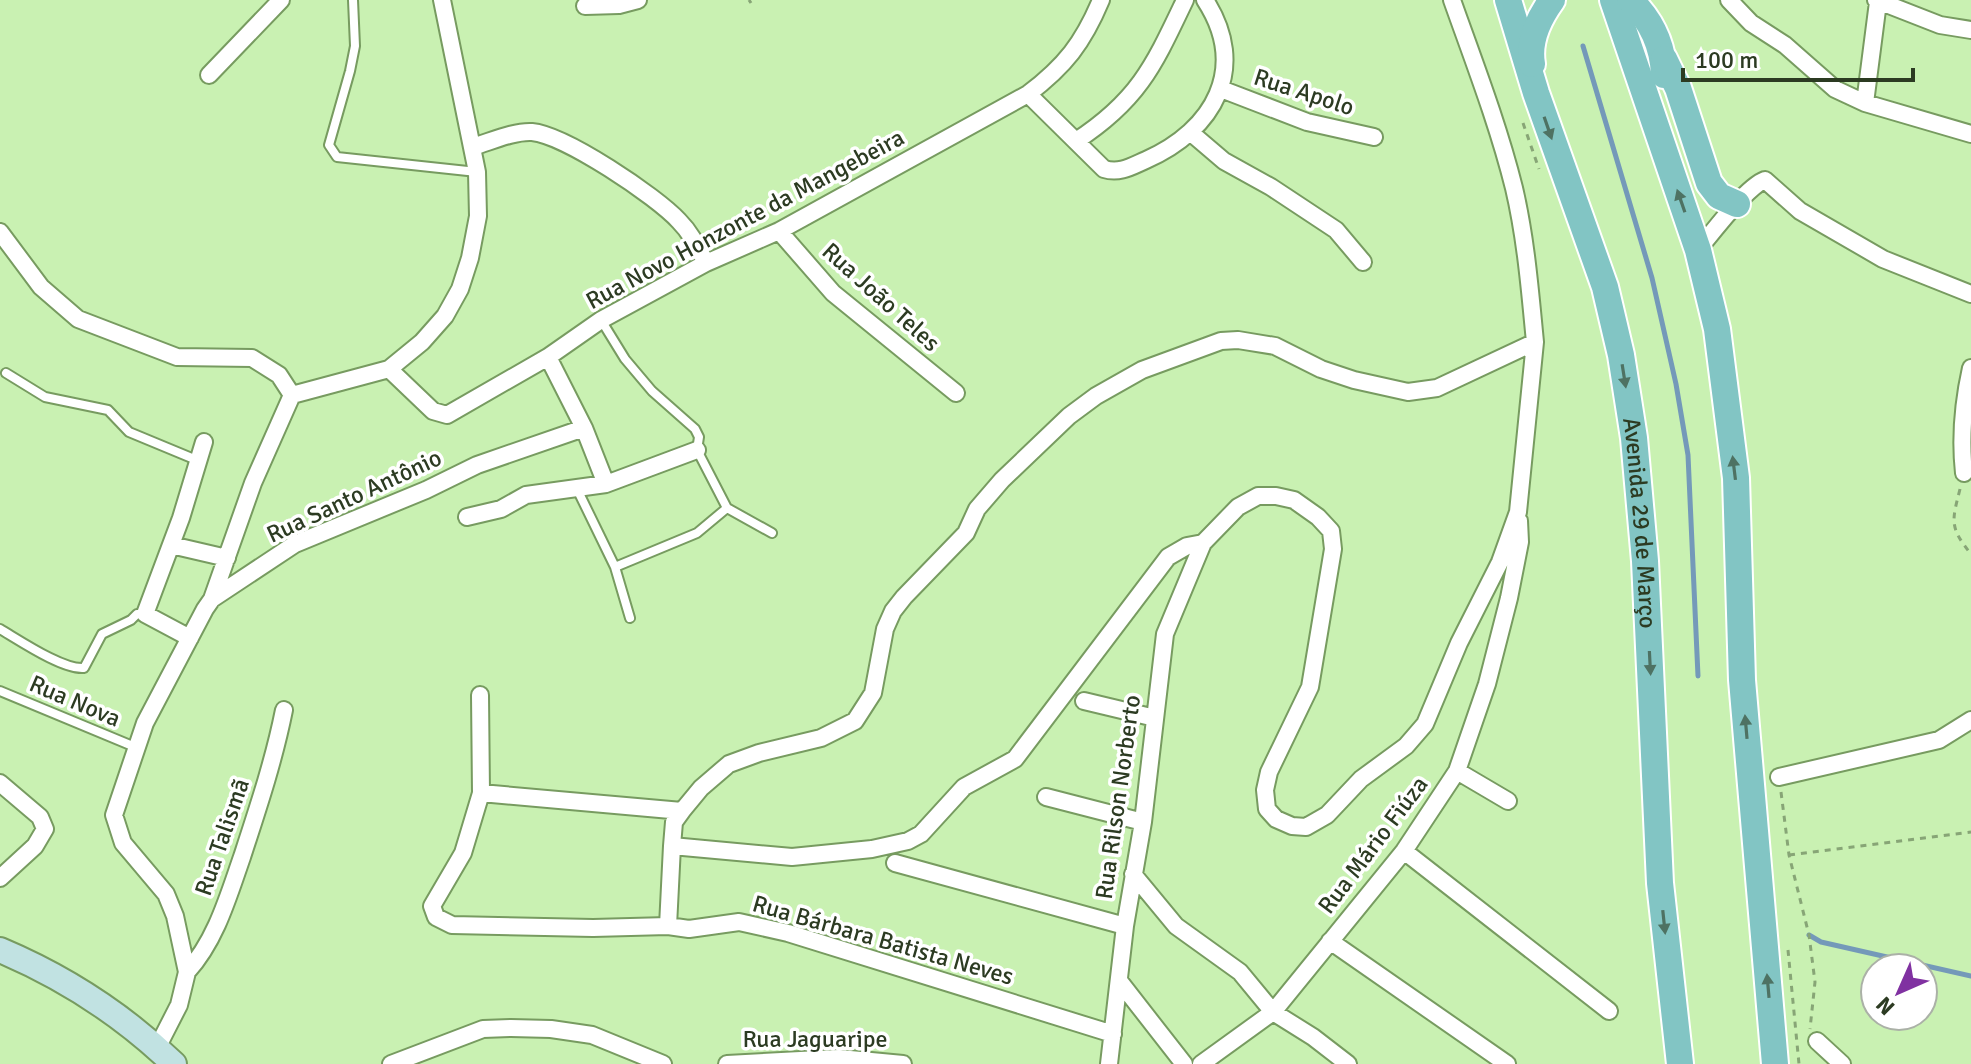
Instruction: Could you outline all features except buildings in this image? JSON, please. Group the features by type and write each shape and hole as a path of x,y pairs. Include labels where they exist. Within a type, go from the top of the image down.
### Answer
{"main road":[{"name":"Avenida 29 de Março","path":"1508,0 1536,93 1605,287 1621,355 1632,424 1645,561 1660,883 1680,1064"},
{"path":"1536,93 1531,57 1533,39 1542,14 1552,0"},
{"path":"1613,0 1698,250 1717,329 1736,478 1742,680 1775,1064"},
{"path":"1630,0 1649,23 1678,88 1709,183 1719,196 1737,204"},
{"path":"1660,142 1664,59"},
{"path":"0,950 84,994 166,1056"}],"street":[{"path":"209,75 281,0"},
{"path":"292,395 389,369 422,342 460,289 478,216 477,172 442,0"},
{"path":"585,6 619,5 638,0"},
{"name":"Rua Novo Honzonte da Mangebeira","path":"389,369 433,411 447,415 548,357 601,320 706,263 779,231 1028,94 1068,59 1089,30 1101,0"},
{"path":"1076,141 1117,111 1140,84 1155,62 1185,0"},
{"path":"1028,94 1104,169 1121,171 1172,147 1208,111 1221,89 1226,66 1225,48 1205,0"},
{"path":"672,846 792,857 872,849 908,841 921,834 964,787 1015,759 1168,557 1187,546 1203,543 1238,507 1258,496 1294,500 1331,531 1333,549 1310,687 1269,772 1265,790 1267,809 1287,825 1306,827 1327,815 1361,779 1406,746 1425,724 1459,643 1500,562 1518,512 1535,342 1529,269 1515,191 1497,126 1452,0"},
{"path":"1729,0 1751,23 1785,45 1835,89 1865,103 1971,134"},
{"path":"1865,103 1877,1 1940,25 1971,30"},
{"name":"Rua Apolo","path":"1221,89 1307,122 1374,137"},
{"path":"472,147 529,132 544,134 591,158 664,206 688,232 706,263"},
{"path":"1190,132 1224,161 1271,187 1336,230 1363,262"},
{"path":"1698,250 1758,182 1765,180 1800,211 1883,259 1971,294"},
{"name":"Rua João Teles","path":"779,231 833,293 956,393"},
{"path":"0,232 41,287 78,319 177,357 252,358 279,375 292,395"},
{"path":"668,926 674,822 682,811 701,788 729,764 759,753 821,738 855,721 873,693 885,629 904,597 966,533 977,509 1002,480 1069,416 1096,396 1142,370 1221,341 1238,340 1275,346 1321,369 1408,392 1437,388 1535,342"},
{"path":"548,357 584,428 606,484"},
{"path":"1964,473 1961,445 1963,404 1971,368"},
{"path":"212,599 253,483 292,395"},
{"name":"Rua Santo Antônio","path":"166,1056 187,972 175,916 166,894 149,871 135,859 116,829 114,815 135,747 157,699 212,599 295,544 426,490 477,465 584,428"},
{"path":"190,638 145,614 181,518 204,442"},
{"path":"467,517 501,509 526,495 606,484 697,450"},
{"name":"Rua Mário Fiúza","path":"1201,1064 1273,1012 1404,851 1457,771 1487,684 1509,598 1520,542 1518,512"},
{"name":"Rua Rilson Norberto","path":"1109,1064 1125,926 1143,822 1165,634 1203,543"},
{"path":"171,545 227,558"},
{"path":"480,695 481,793 682,811"},
{"path":"1084,701 1155,718"},
{"name":"Rua Talismã","path":"187,972 222,916 273,761 284,710"},
{"path":"1779,777 1939,740 1971,720"},
{"path":"1457,771 1508,801"},
{"path":"0,783 40,817 45,829 35,846 0,878"},
{"name":"Rua Bárbara Batista Neves","path":"481,793 463,853 432,906 436,917 442,922 452,925 577,928 668,926 689,929 739,922 788,933 1113,1034"},
{"path":"1046,797 1143,822"},
{"path":"1404,851 1609,1011"},
{"path":"895,863 1125,926"},
{"path":"1133,874 1176,926 1240,972 1273,1012 1348,1064"},
{"path":"1330,941 1507,1064"},
{"path":"1120,982 1184,1064"},
{"path":"391,1064 414,1060 483,1029 511,1028 551,1029 592,1035 663,1064"},
{"path":"1817,1041 1842,1064"},
{"name":"Rua Jaguaripe","path":"727,1064 840,1061 903,1064"}],"lane":[{"path":"353,0 355,46 329,145 333,154 337,157 477,172"},
{"path":"601,320 625,359 652,391 695,429 699,437 697,450 727,508 772,533"},
{"path":"6,373 45,397 108,410 129,432 199,462"},
{"path":"577,489 615,567 630,618"},
{"path":"615,567 697,533 727,508"},
{"path":"0,629 79,669 84,668 102,634 137,614 145,614"},
{"name":"Rua Nova","path":"0,691 135,747"}],"path":[{"path":"1522,119 1542,176"},
{"path":"1964,473 1953,529 1971,554"},
{"path":"1779,777 1789,855 1809,935 1815,982 1808,1025 1817,1041"},
{"path":"1789,855 1971,832"}],"waterway":[{"path":"1583,46 1652,278 1676,384 1688,455 1698,676"},
{"path":"1809,935 1821,942 1971,976"}]}
